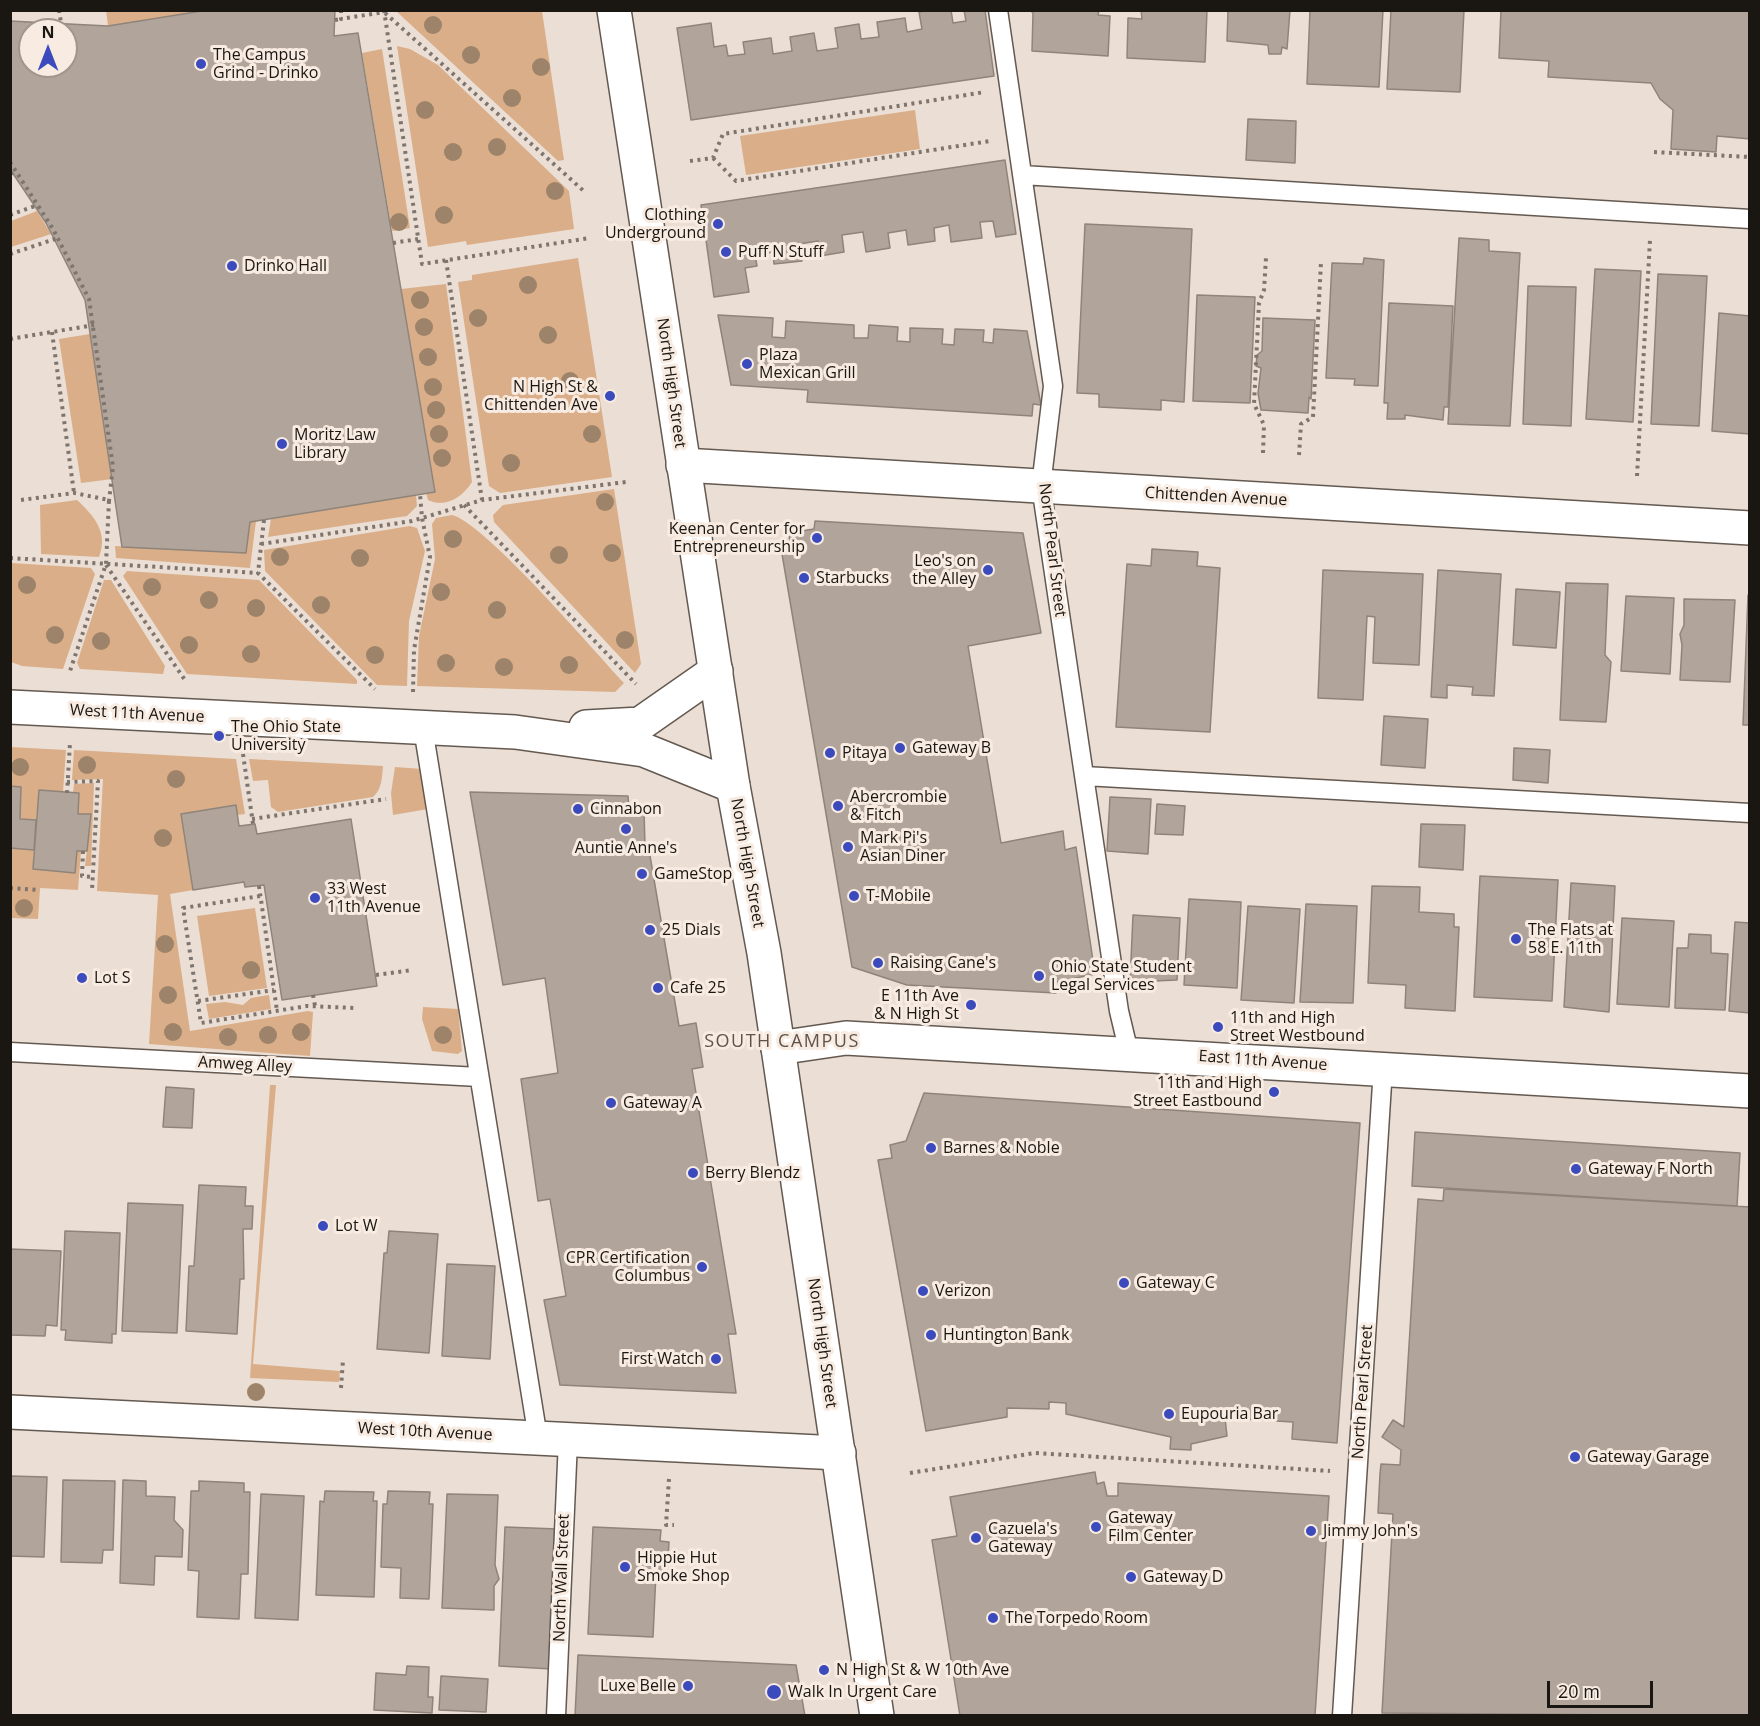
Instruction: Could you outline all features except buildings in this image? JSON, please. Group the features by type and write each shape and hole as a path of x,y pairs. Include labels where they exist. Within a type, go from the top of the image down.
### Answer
{"street":[{"name":"North High Street","path":"614,10 733,786 764,953 877,1716"},
{"name":"Chittenden Avenue","path":"683,465 1749,528"},
{"name":"West 11th Avenue","path":"515,732 640,724 716,672"},
{"name":"West 11th Avenue","path":"10,707 515,732 644,750 733,786"},
{"name":"East 11th Avenue","path":"778,1048 846,1038 1383,1068 1749,1092"},
{"name":"West 10th Avenue","path":"10,1412 838,1453"}],"lane":[{"name":"North Pearl Street","path":"998,10 1053,386 1041,486 1119,1011 1129,1053"},
{"path":"1022,175 1749,219"},
{"name":"North Wall Street","path":"423,728 479,1077 553,1439 556,1716"},
{"path":"1084,776 1749,813"},
{"name":"Amweg Alley","path":"10,1052 479,1077"},
{"name":"North Pearl Street","path":"1342,1716 1383,1068"}],"path":[{"path":"340,19 341,10"},
{"path":"335,20 384,11"},
{"path":"384,11 586,193"},
{"path":"384,11 422,264 590,238"},
{"path":"713,158 723,134 1009,88"},
{"path":"713,158 736,182 1016,137"},
{"path":"1654,152 1749,157"},
{"path":"690,161 713,158"},
{"path":"10,162 58,238 89,299 113,467 106,564 68,677"},
{"path":"10,174 16,171"},
{"path":"10,215 38,205"},
{"path":"1637,476 1652,213"},
{"path":"10,254 58,238"},
{"path":"393,243 418,239"},
{"path":"1263,453 1264,425 1254,404 1259,303 1264,290 1266,258"},
{"path":"446,260 482,500"},
{"path":"1299,455 1300,424 1313,417 1321,262"},
{"path":"10,339 94,325"},
{"path":"52,332 74,493"},
{"path":"261,544 422,518 482,500 626,482"},
{"path":"21,500 74,493 109,501"},
{"path":"412,694 414,650 430,557 420,494"},
{"path":"464,505 640,688"},
{"path":"258,573 264,520"},
{"path":"10,558 258,573 378,692"},
{"path":"106,564 186,682"},
{"path":"67,793 70,742"},
{"path":"243,754 252,822 386,799"},
{"path":"68,782 98,781 93,890"},
{"path":"83,851 82,876 93,877"},
{"path":"259,886 277,1011"},
{"path":"10,888 40,890"},
{"path":"260,896 183,908 201,1023 315,1006 355,1008"},
{"path":"376,975 412,970"},
{"path":"198,1000 274,990"},
{"path":"313,995 315,1006"},
{"path":"341,1388 343,1360"},
{"path":"910,1473 1035,1453 1358,1473"},
{"path":"669,1479 666,1525 674,1526"}],"shaded area":[{"path":"106,10 208,11 108,26"},
{"path":"396,11 542,11 564,160 558,161"},
{"path":"397,46 410,49 438,65 569,191 574,229 467,245 466,241 428,247"},
{"path":"382,49 410,228 392,231 362,53"},
{"path":"915,110 920,149 746,175 740,136"},
{"path":"37,211 51,234 11,247 11,221"},
{"path":"578,258 612,477 500,493 489,486 458,282 472,280 472,275"},
{"path":"446,284 472,482 458,497 441,503 428,500 426,493 435,491 401,289"},
{"path":"90,334 112,479 81,483 59,339"},
{"path":"614,489 641,664 635,673 494,522 493,515 503,505"},
{"path":"416,495 417,506 407,516 268,537 271,519"},
{"path":"77,500 94,518 101,532 102,548 99,557 41,554 40,505"},
{"path":"452,515 468,523 489,540 565,618 624,683 615,692 417,686 419,636 435,559 432,524 436,518"},
{"path":"256,521 250,568 116,558 115,546 246,552 250,522"},
{"path":"410,526 417,528 425,551 409,621 407,686 377,685 265,571 264,550"},
{"path":"11,563 91,568 95,574 63,669 22,666 11,662"},
{"path":"127,571 259,580 357,680 357,684 187,674 123,576"},
{"path":"104,580 111,580 165,666 163,674 80,669 77,663"},
{"path":"10,747 66,750 63,792 39,791 36,820 20,819 21,787 11,786"},
{"path":"74,750 236,759 245,814 237,815 236,805 181,814 193,890 170,894 190,1031 313,1012 310,1056 149,1044 158,895 97,891 103,779 72,780"},
{"path":"249,759 383,766 382,779 373,797 278,812 271,807 268,780 253,781"},
{"path":"395,767 422,769 428,809 393,815 391,793"},
{"path":"94,783 91,866 85,866 91,814 78,814 73,793 74,784"},
{"path":"10,848 34,850 33,869 75,873 77,851 81,851 78,890 40,888 38,919 11,918"},
{"path":"255,908 267,988 209,996 197,916"},
{"path":"269,995 271,1009 209,1019 206,1004 225,1002 243,1005 251,998"},
{"path":"423,1007 458,1009 462,1051 458,1054 432,1051 422,1019"},
{"path":"270,1085 276,1085 253,1364 340,1371 339,1382 250,1378"}],"place":[{"name":"The Campus Grind - Drinko","path":"201,64"},
{"name":"Clothing Underground","path":"718,224"},
{"name":"Puff N Stuff","path":"726,252"},
{"name":"Drinko Hall","path":"232,266"},
{"name":"Plaza Mexican Grill","path":"747,364"},
{"name":"N High St & Chittenden Ave","path":"610,396"},
{"name":"Moritz Law Library","path":"282,444"},
{"name":"Keenan Center for Entrepreneurship","path":"817,538"},
{"name":"Leo's on the Alley","path":"988,570"},
{"name":"Starbucks","path":"804,578"},
{"name":"The Ohio State University","path":"219,736"},
{"name":"Gateway B","path":"900,748"},
{"name":"Pitaya","path":"830,753"},
{"name":"Abercrombie & Fitch","path":"838,806"},
{"name":"Cinnabon","path":"578,809"},
{"name":"Auntie Anne's","path":"626,829"},
{"name":"Mark Pi's Asian Diner","path":"848,847"},
{"name":"GameStop","path":"642,874"},
{"name":"T-Mobile","path":"854,896"},
{"name":"33 West 11th Avenue","path":"315,898"},
{"name":"25 Dials","path":"650,930"},
{"name":"The Flats at 58 E. 11th","path":"1516,939"},
{"name":"Raising Cane's","path":"878,963"},
{"name":"Ohio State Student Legal Services","path":"1039,976"},
{"name":"Lot S","path":"82,978"},
{"name":"Cafe 25","path":"658,988"},
{"name":"E 11th Ave & N High St","path":"971,1005"},
{"name":"11th and High Street Westbound","path":"1218,1027"},
{"name":"11th and High Street Eastbound","path":"1274,1092"},
{"name":"Gateway A","path":"611,1103"},
{"name":"Barnes & Noble","path":"931,1148"},
{"name":"Gateway F North","path":"1576,1169"},
{"name":"Berry Blendz","path":"693,1173"},
{"name":"Lot W","path":"323,1226"},
{"name":"CPR Certification Columbus","path":"702,1267"},
{"name":"Gateway C","path":"1124,1283"},
{"name":"Verizon","path":"923,1291"},
{"name":"Huntington Bank","path":"931,1335"},
{"name":"First Watch","path":"716,1359"},
{"name":"Eupouria Bar","path":"1169,1414"},
{"name":"Gateway Garage","path":"1575,1457"},
{"name":"Gateway Film Center","path":"1096,1527"},
{"name":"Jimmy John's","path":"1311,1531"},
{"name":"Cazuela's Gateway","path":"976,1538"},
{"name":"Hippie Hut Smoke Shop","path":"625,1567"},
{"name":"Gateway D","path":"1131,1577"},
{"name":"The Torpedo Room","path":"993,1618"},
{"name":"N High St & W 10th Ave","path":"824,1670"},
{"name":"Luxe Belle","path":"688,1686"},
{"name":"Walk In Urgent Care","path":"774,1692"}],"district":[{"name":"SOUTH CAMPUS","path":"782,1042"}]}
